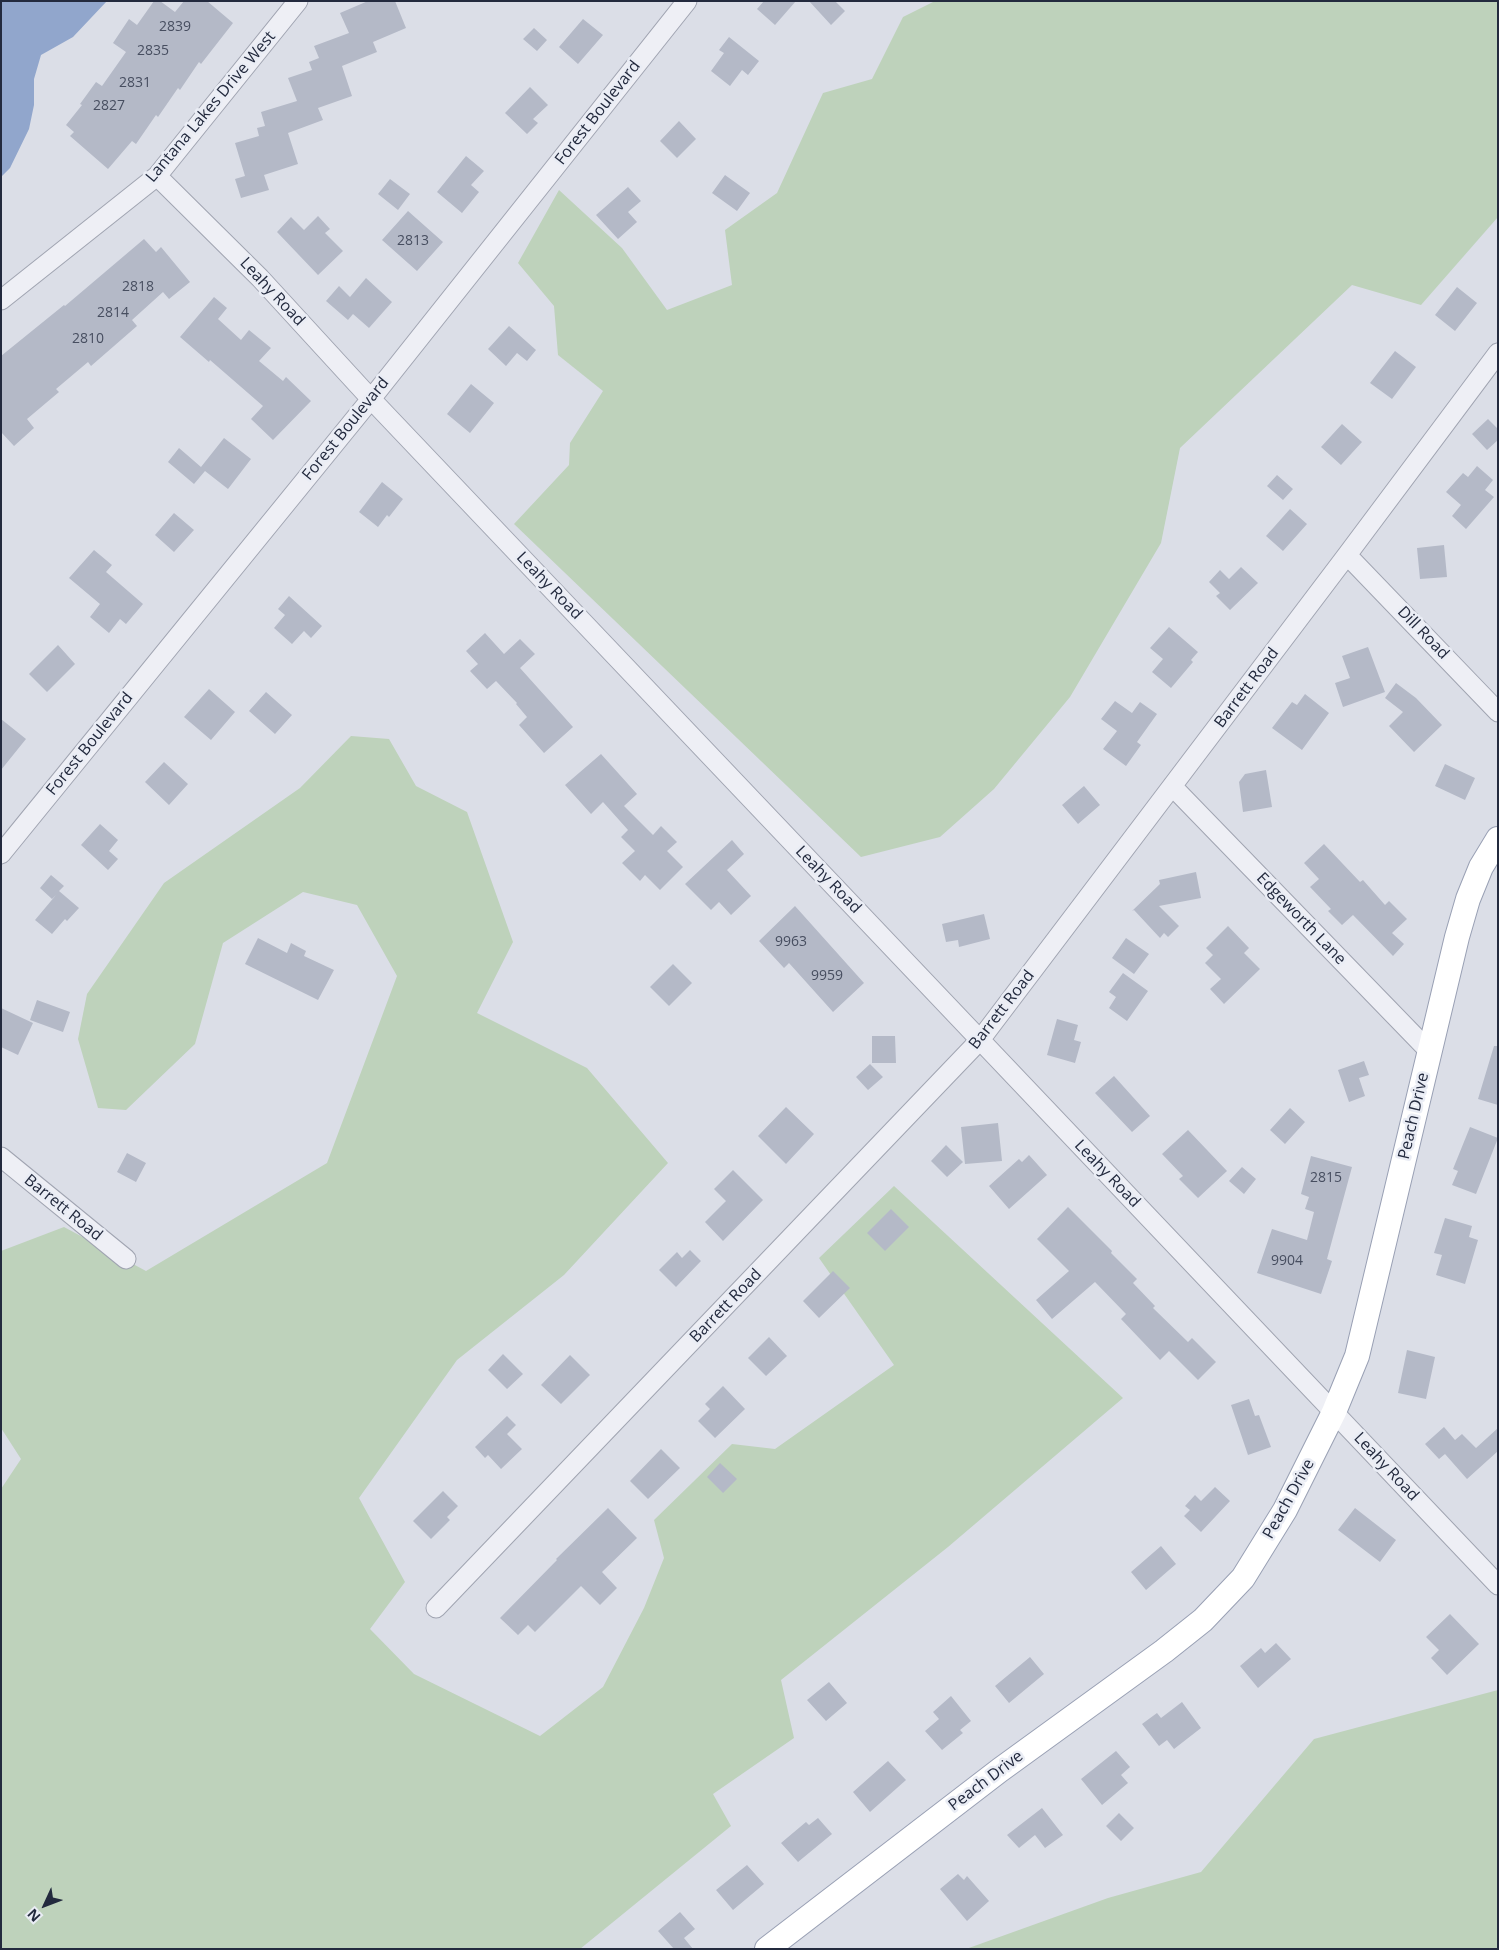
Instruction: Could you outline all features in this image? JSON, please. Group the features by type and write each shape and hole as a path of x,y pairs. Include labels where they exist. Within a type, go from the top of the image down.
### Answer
{"main road":[{"name":"Peach Drive","path":"767,1949 1000,1770 1164,1651 1203,1620 1243,1578 1285,1510 1334,1412 1356,1356 1457,937 1468,899 1481,867 1498,839"}],"street":[{"name":"Lantana Lakes Drive West","path":"1,300 158,176 298,1"},
{"name":"Forest Boulevard","path":"1,854 371,398 687,1"},
{"name":"Leahy Road","path":"158,176 260,278 371,398 1498,1585"},
{"name":"Barrett Road","path":"436,1608 980,1040 1348,555 1498,353"},
{"name":"Dill Road","path":"1348,555 1498,712"},
{"name":"Edgeworth Lane","path":"1172,786 1429,1052"},
{"name":"Barrett Road","path":"1,1157 126,1259"}],"green space":[{"path":"935,1 1498,1 1498,217 1421,305 1352,285 1180,448 1161,543 1070,697 994,789 940,837 861,857 514,524 569,465 570,443 603,391 558,355 554,306 518,263 559,190 622,248 667,310 732,285 725,230 777,193 823,93 872,79 903,17"},
{"path":"351,736 389,739 416,786 467,812 513,942 477,1013 587,1068 668,1163 564,1275 457,1360 359,1498 405,1582 370,1629 414,1674 540,1736 603,1687 644,1608 664,1558 654,1520 732,1444 775,1449 894,1365 819,1258 894,1186 1123,1398 948,1547 781,1680 794,1738 713,1794 731,1826 580,1949 1,1949 1,1489 21,1459 1,1428 1,1251 64,1227 146,1271 327,1163 397,976 357,905 303,892 223,943 195,1044 126,1110 98,1108 78,1039 87,994 164,883 300,788"},
{"path":"1498,1690 1498,1949 966,1949 1108,1898 1201,1872 1314,1739"}],"water":[{"path":"1,1 107,1 73,37 41,55 34,79 34,105 29,129 10,168 1,177"}],"building":[{"path":"154,1 160,1 175,12 184,1 207,1 233,23 201,64 199,62 180,90 178,88 158,117 156,115 136,144 132,141 108,169 70,136 74,132 66,125 82,105 80,104 96,82 102,86 126,52 113,43 129,19 137,25"},
{"path":"368,1 395,1 406,28 373,42 377,52 342,66 352,96 318,108 323,120 288,133 298,164 264,175 269,190 241,198 235,179 245,176 235,143 259,136 257,128 265,126 261,112 297,101 288,78 312,70 309,62 319,58 314,46 349,33 340,13"},
{"path":"764,1 796,1 775,25 757,9"},
{"path":"809,1 835,1 845,11 831,25"},
{"path":"583,19 603,35 578,64 559,47"},
{"path":"534,28 547,40 537,51 523,39"},
{"path":"729,37 759,61 748,75 742,70 730,86 711,71 724,53 719,50"},
{"path":"530,87 548,105 533,119 538,123 527,134 505,113"},
{"path":"679,121 696,139 677,158 660,141"},
{"path":"466,156 484,171 471,185 479,192 462,213 437,192"},
{"path":"725,175 750,193 737,211 712,193"},
{"path":"390,179 410,194 398,210 378,194"},
{"path":"628,187 641,201 628,212 637,222 618,239 596,215"},
{"path":"408,211 443,242 417,271 382,240"},
{"path":"318,216 330,229 325,233 343,251 318,275 277,232 291,217 304,230"},
{"path":"144,239 156,252 161,247 190,282 169,299 163,292 132,320 137,326 91,366 88,362 56,389 59,392 27,419 34,428 14,446 1,432 1,356 65,306"},
{"path":"366,278 392,302 369,328 353,314 348,320 326,301 339,286 350,297"},
{"path":"1457,287 1477,303 1455,331 1435,315"},
{"path":"214,297 227,308 218,319 241,340 249,330 271,348 259,361 283,381 286,377 311,401 273,440 251,419 263,406 180,337"},
{"path":"509,326 536,350 527,361 517,353 506,366 488,349"},
{"path":"1395,351 1416,367 1392,399 1370,383"},
{"path":"471,384 494,403 470,433 447,414"},
{"path":"1488,419 1498,429 1498,440 1487,450 1472,434"},
{"path":"1342,424 1362,442 1341,465 1321,447"},
{"path":"224,438 251,459 228,489 205,471 194,484 168,462 179,448 201,467"},
{"path":"1477,466 1493,480 1485,490 1494,497 1466,529 1452,516 1461,505 1446,492 1463,473 1468,477"},
{"path":"1277,475 1293,489 1283,500 1267,486"},
{"path":"382,482 403,499 389,517 387,515 378,527 359,512"},
{"path":"1290,509 1307,524 1283,551 1266,536"},
{"path":"174,513 194,530 174,552 155,535"},
{"path":"1444,545 1447,577 1420,579 1417,548"},
{"path":"94,550 112,565 106,572 143,604 126,624 120,619 109,633 90,617 100,604 69,578"},
{"path":"1241,567 1258,583 1230,610 1216,596 1220,593 1209,582 1220,570 1229,579"},
{"path":"289,596 322,626 311,638 304,631 292,644 274,628 285,615 278,609"},
{"path":"1169,627 1198,652 1191,660 1193,662 1171,688 1152,672 1163,659 1150,648"},
{"path":"485,633 504,654 520,639 535,654 520,668 573,727 544,753 519,725 527,717 517,703 496,681 487,689 470,671 478,664 466,651"},
{"path":"58,645 75,664 47,692 29,674"},
{"path":"1368,647 1385,692 1343,707 1335,683 1350,678 1342,656"},
{"path":"1396,683 1416,698 1442,725 1414,752 1389,726 1403,712 1385,698"},
{"path":"209,689 235,712 211,740 184,717"},
{"path":"266,692 292,715 275,734 249,711"},
{"path":"1305,694 1329,713 1302,750 1272,728 1292,702 1297,705"},
{"path":"1115,701 1132,713 1140,702 1157,714 1137,742 1141,745 1126,766 1103,749 1117,731 1101,719"},
{"path":"1,719 26,739 1,770"},
{"path":"601,754 637,794 624,806 653,835 661,826 677,842 667,851 683,867 660,890 645,875 640,881 622,863 635,851 621,837 628,830 603,802 591,814 565,785"},
{"path":"164,762 188,784 169,805 145,782"},
{"path":"1445,764 1475,778 1465,800 1435,786"},
{"path":"1266,770 1272,807 1243,812 1239,782 1245,774"},
{"path":"1084,786 1100,805 1078,824 1062,805"},
{"path":"100,824 118,840 109,851 118,859 108,870 81,845"},
{"path":"732,840 744,854 727,870 751,896 731,915 719,902 711,910 685,884"},
{"path":"1324,844 1360,882 1363,880 1385,905 1389,901 1407,919 1392,933 1404,944 1393,956 1353,915 1342,925 1328,911 1331,909 1310,887 1319,879 1304,863"},
{"path":"1196,872 1201,898 1159,906 1179,926 1168,937 1164,933 1160,938 1134,910 1132,911 1160,884 1159,880"},
{"path":"51,875 64,886 59,891 79,908 67,921 65,919 52,934 35,920 56,895 52,899 40,888"},
{"path":"795,906 864,983 833,1012 789,963 784,968 759,941"},
{"path":"984,914 990,939 959,947 958,940 946,942 942,924"},
{"path":"1228,926 1249,948 1244,953 1260,969 1224,1004 1210,989 1221,979 1205,963 1213,955 1206,948"},
{"path":"258,938 287,953 291,943 306,951 304,956 334,970 318,1000 245,964"},
{"path":"1126,938 1149,954 1134,974 1112,958"},
{"path":"673,964 692,983 669,1006 650,987"},
{"path":"1123,973 1148,991 1127,1021 1109,1008 1116,997 1109,992"},
{"path":"37,1000 70,1012 63,1032 30,1020"},
{"path":"1,1008 33,1023 18,1055 1,1047"},
{"path":"1057,1019 1078,1025 1074,1040 1081,1042 1075,1063 1047,1055"},
{"path":"872,1036 895,1036 896,1063 872,1063"},
{"path":"1494,1046 1498,1046 1498,1105 1478,1099"},
{"path":"1364,1061 1369,1075 1359,1078 1365,1096 1349,1102 1338,1070"},
{"path":"870,1064 883,1077 868,1090 856,1077"},
{"path":"1114,1076 1150,1116 1132,1132 1095,1093"},
{"path":"786,1107 814,1134 786,1164 758,1136"},
{"path":"1290,1108 1305,1122 1285,1144 1270,1130"},
{"path":"998,1123 1002,1161 965,1164 961,1127"},
{"path":"1470,1127 1498,1138 1476,1194 1452,1185 1458,1171 1453,1169"},
{"path":"1188,1130 1227,1171 1198,1198 1179,1179 1183,1176 1162,1154"},
{"path":"946,1145 963,1162 947,1177 931,1161"},
{"path":"127,1153 146,1163 136,1182 117,1172"},
{"path":"1029,1155 1047,1175 1009,1209 989,1186 1019,1159 1022,1162"},
{"path":"1311,1156 1352,1167 1327,1259 1332,1261 1321,1294 1257,1273 1272,1229 1307,1240 1314,1212 1305,1209 1309,1197 1301,1194"},
{"path":"1242,1167 1256,1179 1244,1194 1229,1181"},
{"path":"733,1170 763,1200 723,1241 705,1222 726,1201 714,1189"},
{"path":"1068,1207 1137,1279 1133,1283 1155,1306 1153,1308 1188,1342 1192,1338 1216,1362 1198,1380 1169,1351 1160,1360 1121,1319 1126,1314 1095,1282 1052,1319 1036,1300 1069,1271 1037,1239"},
{"path":"891,1209 909,1227 885,1251 867,1233"},
{"path":"1445,1218 1472,1226 1469,1237 1478,1240 1465,1284 1436,1275 1442,1255 1434,1253"},
{"path":"690,1250 701,1261 676,1287 659,1270 677,1252 682,1258"},
{"path":"833,1271 850,1288 819,1318 803,1301"},
{"path":"769,1337 787,1356 766,1376 748,1358"},
{"path":"1407,1350 1435,1357 1426,1399 1398,1393"},
{"path":"503,1354 523,1374 507,1389 488,1370"},
{"path":"570,1355 590,1375 561,1404 541,1385"},
{"path":"723,1386 745,1409 715,1438 698,1421 710,1409 705,1404"},
{"path":"1249,1399 1255,1416 1259,1415 1271,1447 1248,1455 1231,1405"},
{"path":"507,1416 516,1425 507,1434 522,1449 501,1469 488,1455 485,1458 475,1447"},
{"path":"1444,1427 1455,1440 1462,1434 1476,1448 1498,1428 1498,1451 1467,1479 1445,1454 1439,1459 1425,1444"},
{"path":"661,1449 680,1468 648,1499 630,1481"},
{"path":"720,1463 737,1479 723,1493 707,1477"},
{"path":"1215,1487 1230,1501 1201,1532 1184,1516 1190,1510 1185,1506 1195,1495 1201,1501"},
{"path":"443,1491 458,1506 447,1517 450,1520 431,1539 413,1521"},
{"path":"608,1508 637,1538 602,1572 617,1588 600,1605 581,1586 535,1632 528,1625 518,1635 500,1618"},
{"path":"1355,1508 1396,1540 1380,1562 1338,1530"},
{"path":"1161,1546 1176,1564 1146,1590 1131,1572"},
{"path":"1450,1614 1479,1644 1447,1675 1431,1658 1439,1650 1426,1637"},
{"path":"1276,1643 1291,1659 1258,1688 1240,1666 1261,1648 1265,1653"},
{"path":"1030,1657 1044,1674 1009,1703 995,1686"},
{"path":"829,1682 847,1703 826,1721 807,1700"},
{"path":"951,1696 971,1721 960,1730 963,1733 942,1750 925,1731 939,1719 933,1712"},
{"path":"1182,1702 1201,1728 1174,1749 1167,1740 1159,1746 1142,1724 1157,1713 1161,1718"},
{"path":"1116,1751 1130,1767 1121,1775 1128,1783 1102,1805 1081,1779"},
{"path":"888,1761 906,1780 870,1812 853,1792"},
{"path":"1042,1808 1063,1835 1045,1848 1035,1835 1019,1848 1007,1835"},
{"path":"1119,1813 1134,1828 1121,1841 1106,1826"},
{"path":"818,1818 832,1834 798,1862 781,1843 806,1822 809,1825"},
{"path":"747,1865 764,1884 733,1910 716,1890"},
{"path":"958,1874 964,1880 967,1876 989,1901 967,1921 940,1889"},
{"path":"680,1912 695,1929 684,1938 693,1949 674,1949 658,1931"}]}
